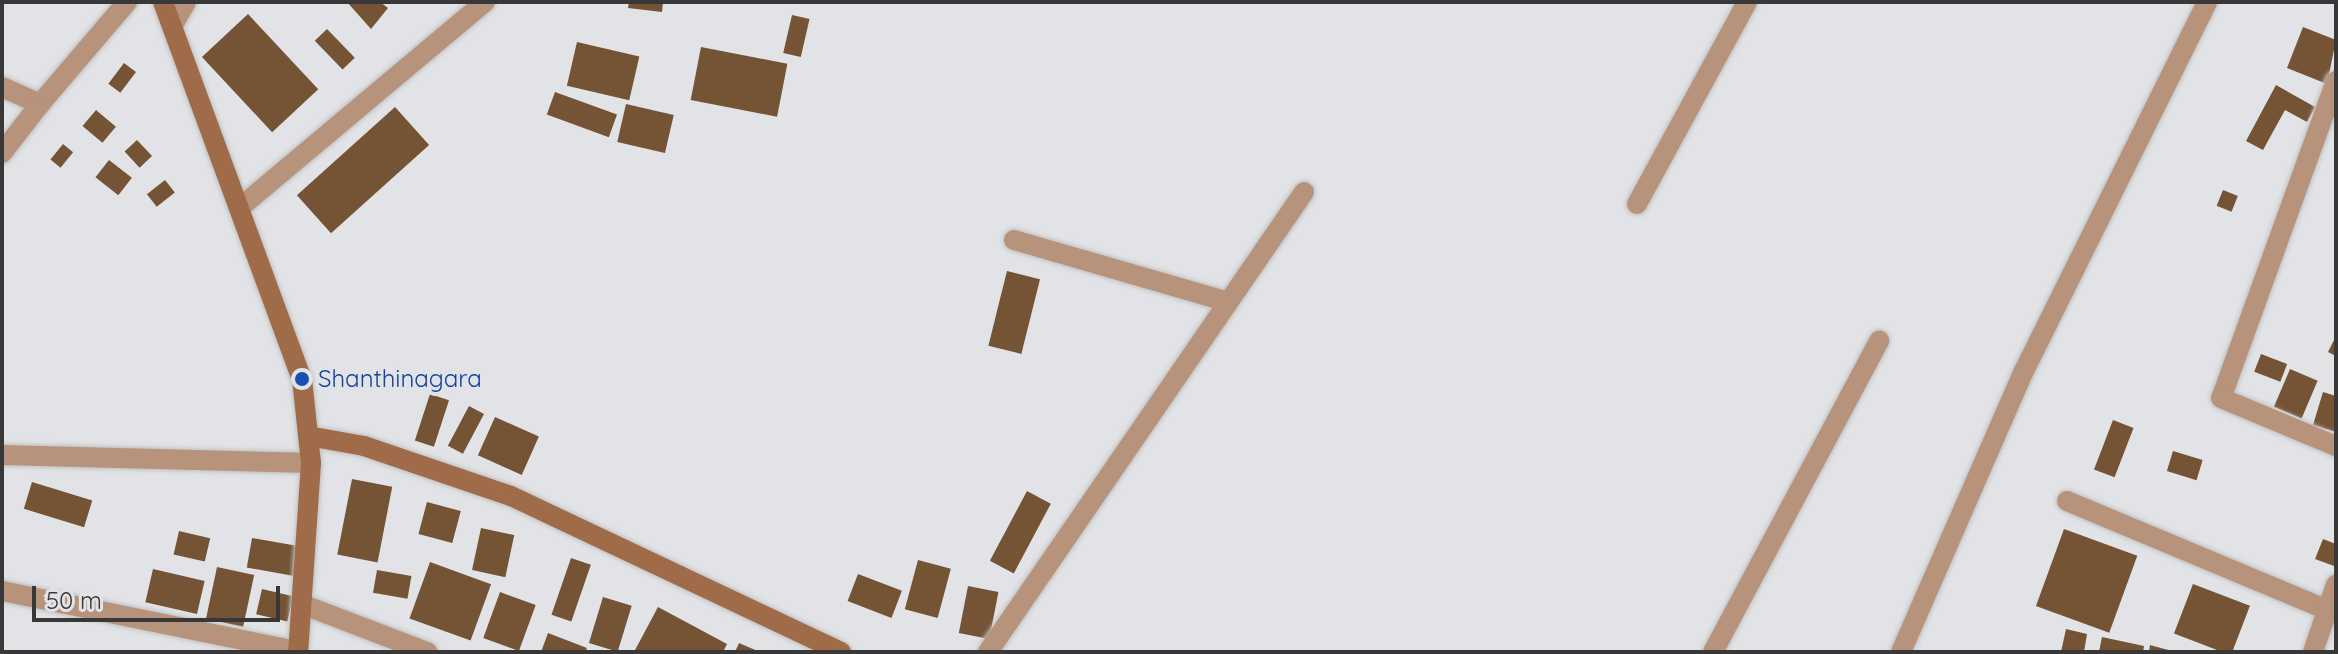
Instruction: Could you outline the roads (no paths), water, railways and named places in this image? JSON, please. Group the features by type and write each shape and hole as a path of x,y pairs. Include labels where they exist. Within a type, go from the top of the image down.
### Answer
{"street":[{"path":"2,153 127,2"},
{"path":"2,591 298,652 304,605 311,463 302,379 243,205 174,23 163,2"},
{"path":"174,23 186,2"},
{"path":"243,205 485,2"},
{"path":"1637,204 1747,2"},
{"path":"1901,652 2024,371 2207,2"},
{"path":"2336,81 2221,398 2336,446"},
{"path":"2,87 40,104"},
{"path":"988,652 1226,301 1304,192"},
{"path":"1014,240 1226,301"},
{"path":"1713,652 1879,341"},
{"path":"308,436 364,446 511,496 841,652"},
{"path":"2,455 311,463"},
{"path":"2067,501 2328,610"},
{"path":"2313,652 2336,585"},
{"path":"304,605 427,652"}],"place":[{"name":"Shanthinagara","path":"302,379"}]}
